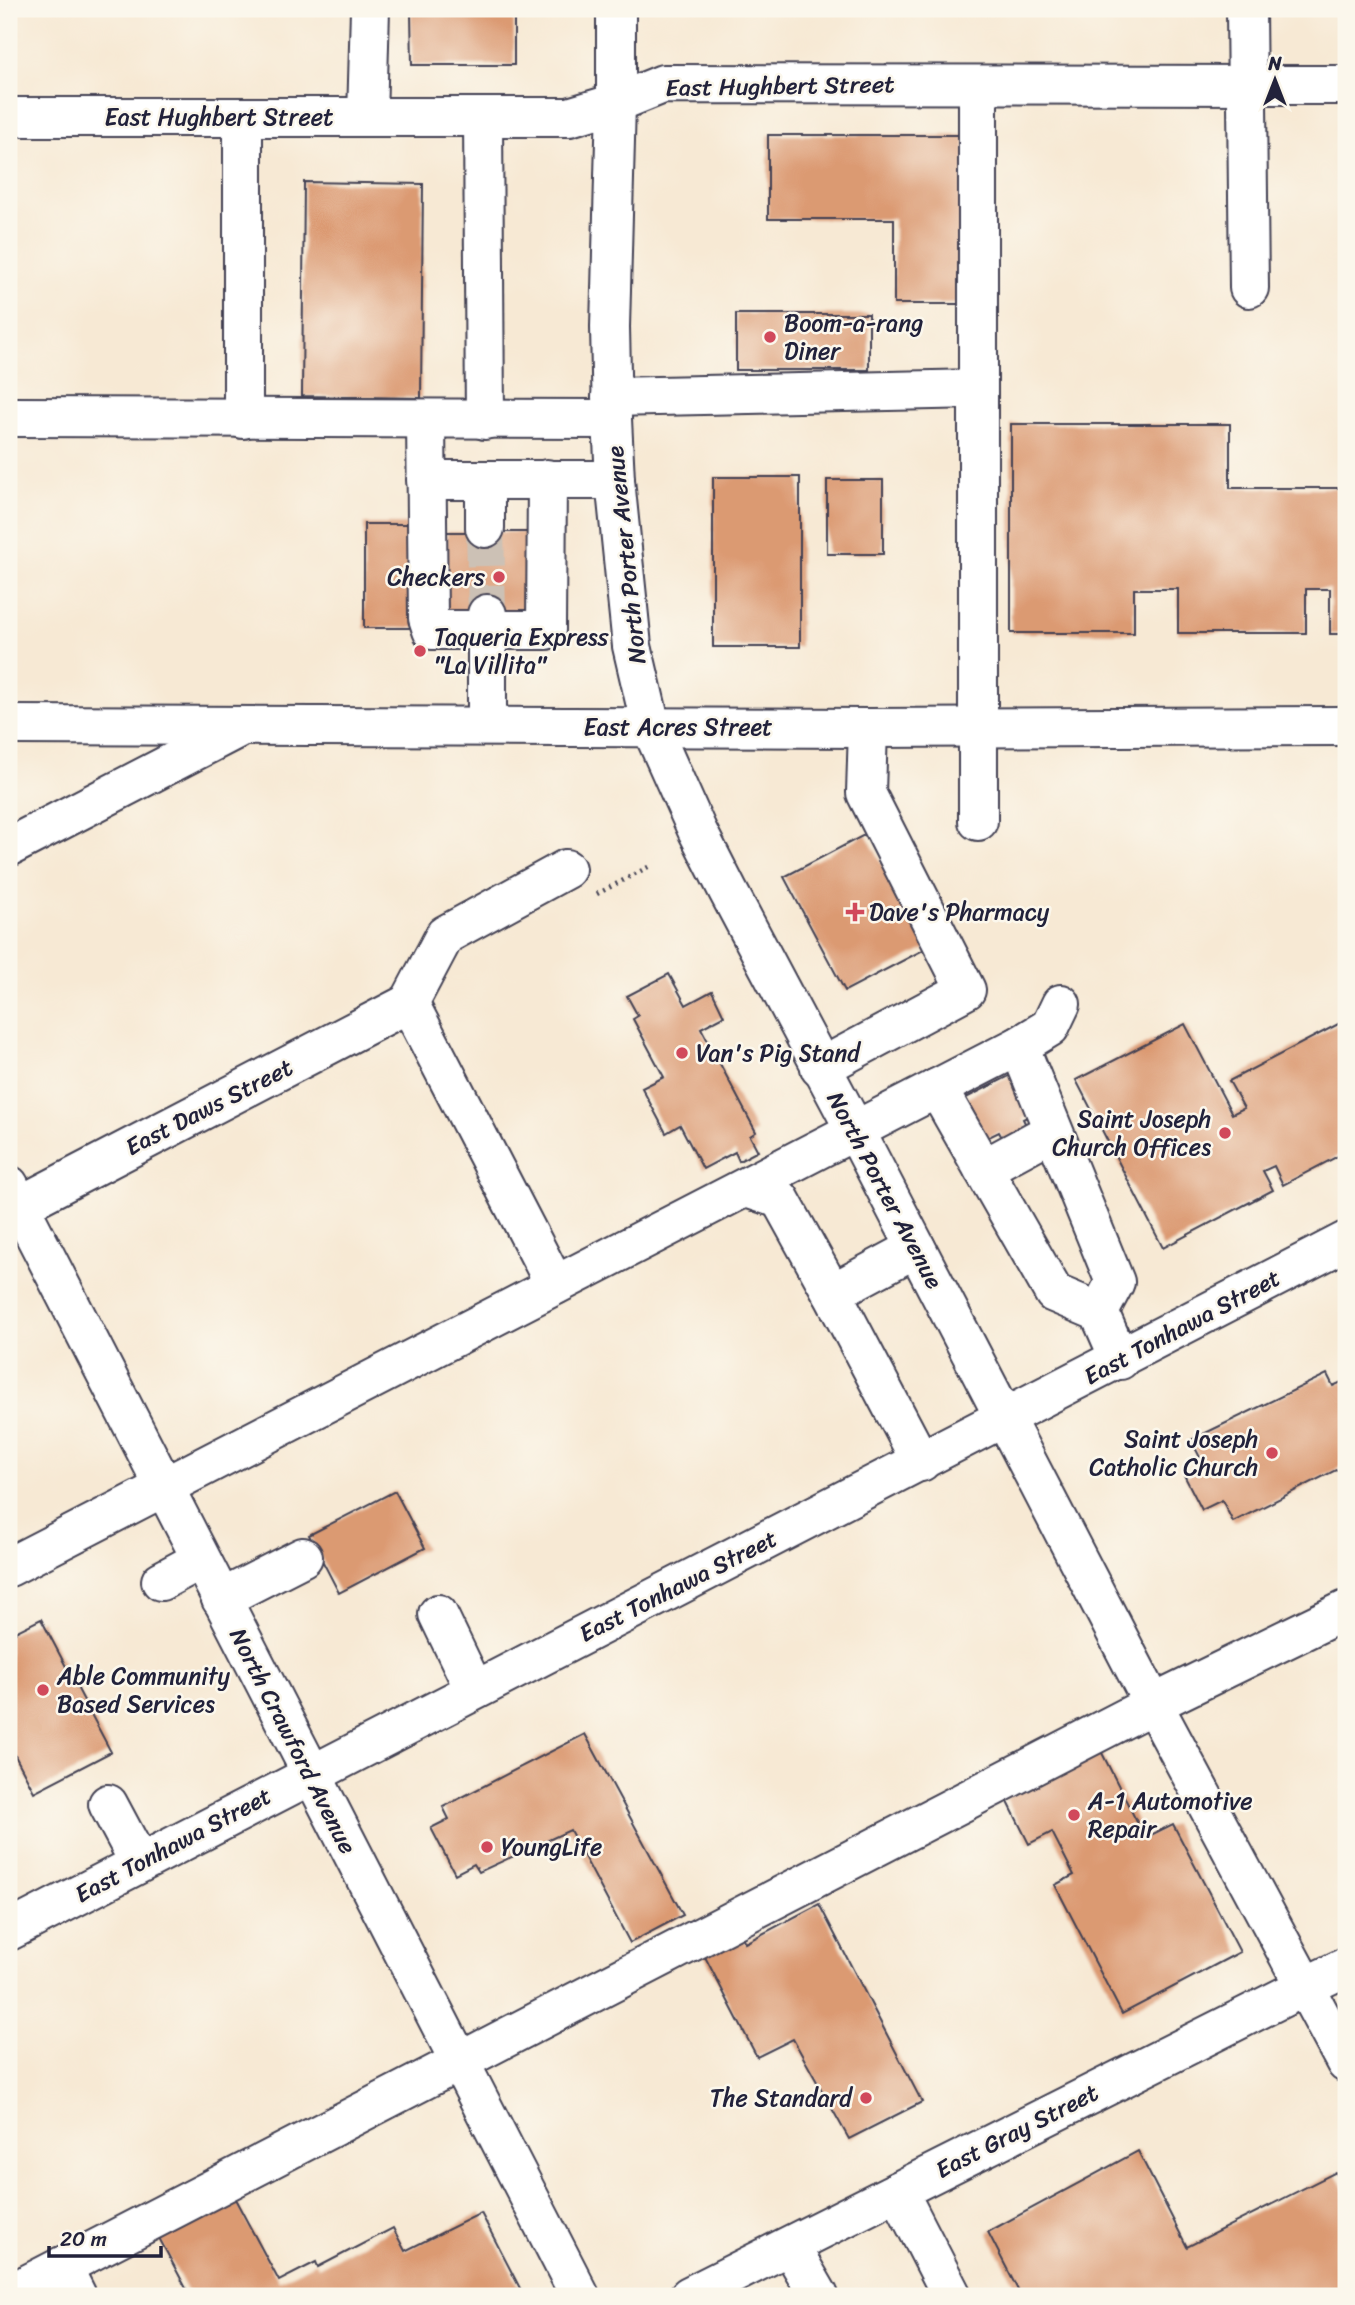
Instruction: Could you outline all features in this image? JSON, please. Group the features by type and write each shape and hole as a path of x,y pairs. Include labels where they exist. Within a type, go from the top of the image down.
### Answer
{"street":[{"path":"368,117 370,9"},
{"name":"North Porter Avenue","path":"616,9 611,408 615,480 632,646 651,727 703,843 820,1068 856,1132 1153,1704 1346,2063"},
{"path":"1246,9 1249,288"},
{"name":"East Hughbert Street","path":"9,117 569,117 616,103 663,83 1346,85"},
{"path":"978,85 978,821"},
{"path":"243,117 243,419"},
{"path":"483,117 485,420"},
{"path":"9,417 485,420 611,408 978,389"},
{"path":"426,420 428,618 432,630 487,622 546,630 547,479"},
{"path":"426,480 615,480"},
{"path":"485,480 485,528"},
{"path":"487,622 487,725"},
{"name":"East Acres Street","path":"9,725 868,728 1346,726"},
{"path":"9,847 243,725"},
{"path":"820,1068 966,990 866,793 868,728"},
{"path":"555,1285 409,1003 445,935 566,869"},
{"name":"East Daws Street","path":"12,1201 409,1003"},
{"path":"9,1567 1019,1046 1050,1027 1061,1004"},
{"path":"1019,1046 1115,1282 1099,1312"},
{"path":"937,1088 1054,1293 1099,1312 1120,1360"},
{"path":"983,1169 1053,1131"},
{"path":"704,1209 719,1175 763,1153 795,1163"},
{"path":"746,1188 780,1199 921,1462"},
{"name":"North Crawford Avenue","path":"12,1201 580,2296"},
{"name":"East Tonhawa Street","path":"9,1931 310,1773 1006,1419 1346,1241"},
{"path":"832,1293 916,1248"},
{"path":"220,1599 303,1558"},
{"path":"161,1581 200,1560"},
{"path":"9,2294 69,2281 458,2061 1153,1704 1346,1610"},
{"path":"438,1614 474,1689"},
{"path":"108,1804 139,1862"},
{"name":"East Gray Street","path":"689,2296 1346,1967"},
{"path":"898,2191 952,2296"},
{"path":"790,2246 819,2296"}],"building":[{"path":"392,9 514,9 514,65 412,65 411,13 392,13"},
{"path":"768,135 965,135 965,304 894,304 894,219 768,219"},
{"path":"304,182 423,184 421,398 302,396"},
{"path":"736,314 869,314 869,370 736,370"},
{"path":"1011,424 1230,424 1230,488 1346,488 1346,634 1330,634 1330,589 1306,589 1306,633 1178,633 1178,589 1134,589 1134,633 1011,633"},
{"path":"713,477 800,477 800,647 713,647"},
{"path":"827,480 883,480 883,554 827,554"},
{"path":"364,524 425,524 425,628 364,628"},
{"path":"447,532 537,532 537,612 446,612"},
{"name":"Dave's Pharmacy","path":"866,834 927,948 845,991 784,877"},
{"name":"Van's Pig Stand","path":"669,974 686,1005 712,991 724,1016 701,1028 756,1132 750,1136 758,1151 739,1161 735,1152 703,1169 680,1125 666,1133 642,1088 664,1077 633,1019 638,1016 627,996"},
{"name":"Saint Joseph Church Offices","path":"1346,1020 1346,1152 1283,1185 1274,1166 1263,1171 1273,1190 1163,1248 1076,1080 1185,1024 1232,1114 1244,1108 1229,1081"},
{"path":"1015,1073 1035,1113 1023,1119 1029,1131 1005,1143 999,1132 987,1138 966,1098"},
{"name":"Saint Joseph Catholic Church","path":"1327,1374 1333,1386 1346,1380 1346,1465 1233,1522 1222,1500 1202,1510 1185,1477 1205,1467 1191,1440"},
{"path":"395,1491 425,1548 339,1593 309,1535"},
{"name":"Able Community Based Services","path":"41,1619 111,1752 34,1792 9,1744 9,1635"},
{"name":"YoungLife","path":"585,1734 683,1915 630,1943 570,1830 479,1872 474,1864 455,1874 431,1828 449,1819 443,1807"},
{"path":"1100,1749 1145,1838 1173,1824 1240,1952 1122,2014 1055,1885 1074,1875 1052,1832 1029,1844 1006,1798"},
{"path":"819,1904 922,2102 849,2139 793,2039 757,2057 703,1953 741,1934 745,1943"},
{"path":"1138,2151 1187,2247 1336,2172 1346,2192 1346,2296 1164,2296 1163,2293 1157,2296 1021,2296 988,2232"},
{"path":"234,2197 279,2281 316,2262 318,2267 393,2228 405,2251 481,2213 524,2296 186,2296 189,2294 158,2236"}],"tunnel":[{"path":"485,528 487,614"}],"place":[{"name":"Boom-a-rang Diner","path":"770,337"},
{"name":"Checkers","path":"499,577"},
{"name":"Taqueria Express \"La Villita\"","path":"420,651"},
{"name":"Dave's Pharmacy","path":"855,912"},
{"name":"Van's Pig Stand","path":"682,1053"},
{"name":"Saint Joseph Church Offices","path":"1225,1133"},
{"name":"Saint Joseph Catholic Church","path":"1272,1453"},
{"name":"Able Community Based Services","path":"43,1690"},
{"name":"A-1 Automotive Repair","path":"1074,1815"},
{"name":"YoungLife","path":"487,1847"},
{"name":"The Standard","path":"866,2098"}]}
